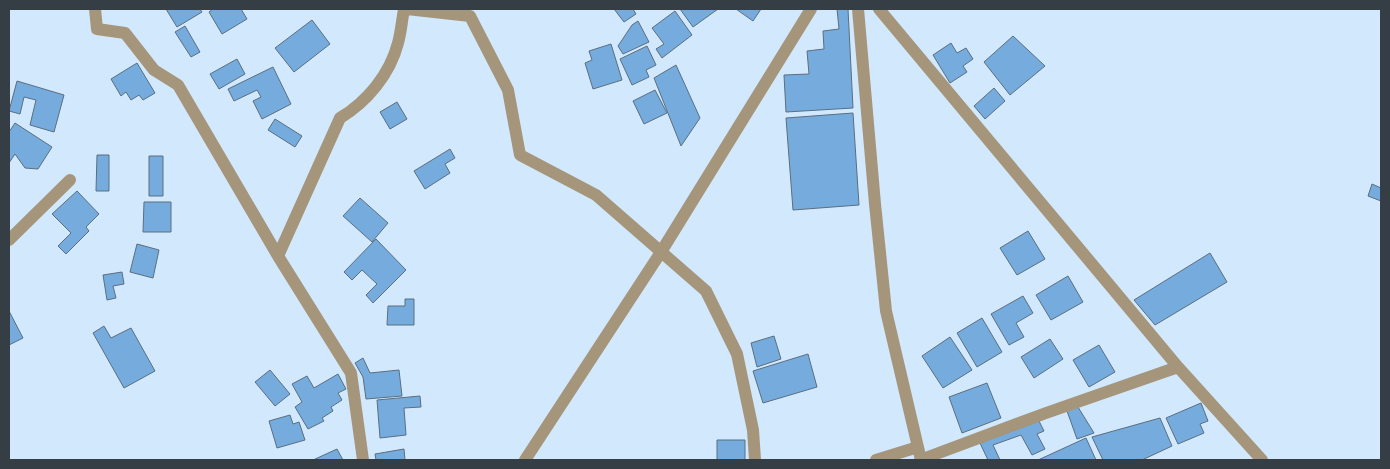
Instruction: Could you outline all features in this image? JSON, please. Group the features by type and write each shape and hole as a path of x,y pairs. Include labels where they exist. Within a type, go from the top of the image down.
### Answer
{"street":[{"path":"95,9 97,29 125,33 154,70 178,84 278,256 351,374 363,460"},
{"path":"278,256 340,118 354,110 372,92 388,70 398,44 406,9 470,16 508,90 520,155 596,195 706,292 737,354 753,430 755,460"},
{"path":"525,460 661,252 811,9"},
{"path":"858,9 886,311 920,456"},
{"path":"879,9 1178,367 1262,460"},
{"path":"9,240 70,180"},
{"path":"876,460 920,456 1178,367"}],"building":[{"path":"166,9 200,9 202,12 177,27"},
{"path":"213,9 241,9 247,19 222,34 209,12"},
{"path":"614,9 633,9 636,14 624,22"},
{"path":"680,9 718,9 693,27"},
{"path":"736,9 761,9 753,21"},
{"path":"837,9 848,9 853,108 786,112 784,75 809,74 807,51 824,49 823,31 839,29"},
{"path":"675,11 692,35 662,58 656,49 664,44 652,28"},
{"path":"312,20 330,44 294,72 275,48"},
{"path":"638,21 649,42 623,54 618,46 632,25"},
{"path":"185,26 200,52 191,57 175,32"},
{"path":"1013,36 1045,66 1010,95 984,62"},
{"path":"951,43 957,53 966,48 973,59 963,66 967,72 950,83 933,55"},
{"path":"611,44 622,80 593,89 585,63 592,60 589,51"},
{"path":"647,46 656,65 646,70 649,77 632,85 620,59"},
{"path":"237,59 245,74 219,89 210,74"},
{"path":"137,63 155,93 143,100 139,95 131,100 126,92 121,96 111,79"},
{"path":"676,65 700,118 681,146 654,78"},
{"path":"273,67 291,104 262,119 253,101 261,97 257,90 234,101 228,89"},
{"path":"17,81 64,95 54,132 30,125 36,100 24,97 20,114 9,111"},
{"path":"994,88 1005,101 985,119 974,106"},
{"path":"655,90 667,113 644,124 633,101"},
{"path":"397,102 407,119 390,129 380,112"},
{"path":"853,113 859,205 793,210 786,118"},
{"path":"275,119 302,136 295,147 268,130"},
{"path":"15,123 52,147 38,169 25,168 15,154 9,163 9,132"},
{"path":"450,149 455,158 445,164 450,173 425,189 414,171"},
{"path":"97,155 109,155 109,191 96,191"},
{"path":"149,156 163,156 163,196 149,196"},
{"path":"1372,184 1381,188 1381,201 1368,196"},
{"path":"77,191 99,214 86,227 89,231 66,254 58,246 71,233 52,214"},
{"path":"360,198 388,223 372,242 343,216"},
{"path":"144,202 171,202 171,232 143,232"},
{"path":"1028,231 1045,259 1017,275 1000,248"},
{"path":"376,239 406,270 373,303 366,295 377,284 362,270 352,280 344,272"},
{"path":"137,244 159,250 153,278 130,272"},
{"path":"1210,253 1227,282 1155,325 1134,300"},
{"path":"122,272 124,284 113,286 116,298 107,300 103,275"},
{"path":"1068,276 1083,302 1051,320 1036,295"},
{"path":"1023,296 1033,313 1016,323 1024,337 1009,345 991,314"},
{"path":"405,299 414,299 414,325 387,325 388,306 405,306"},
{"path":"9,311 23,338 9,345"},
{"path":"982,318 1002,352 977,367 957,333"},
{"path":"104,326 111,338 131,328 155,371 124,388 93,333"},
{"path":"774,336 781,359 757,367 751,343"},
{"path":"950,337 972,370 943,388 922,356"},
{"path":"1050,339 1063,359 1034,378 1021,357"},
{"path":"1099,345 1115,372 1089,387 1073,360"},
{"path":"808,354 817,387 763,403 753,371"},
{"path":"363,358 370,373 399,370 402,396 366,399 363,377 355,363"},
{"path":"270,370 290,394 275,406 255,382"},
{"path":"338,374 346,389 338,393 342,400 331,407 333,411 322,418 324,421 308,429 295,407 302,402 292,384 307,376 314,388"},
{"path":"987,383 1001,418 962,433 949,397"},
{"path":"420,396 421,407 404,408 406,435 380,438 377,400"},
{"path":"1201,403 1208,421 1200,424 1204,433 1178,444 1166,418"},
{"path":"1078,407 1094,433 1077,439 1067,411"},
{"path":"290,415 293,424 299,422 305,440 277,448 269,421"},
{"path":"1160,418 1172,446 1142,460 1103,460 1092,437"},
{"path":"1039,421 1044,431 1037,434 1045,449 1032,455 1021,435 993,445 1000,460 988,460 980,443"},
{"path":"1086,438 1096,460 1038,460"},
{"path":"717,440 745,440 745,460 717,460"},
{"path":"337,449 343,460 313,460"},
{"path":"404,449 405,460 376,460 375,454"}]}
